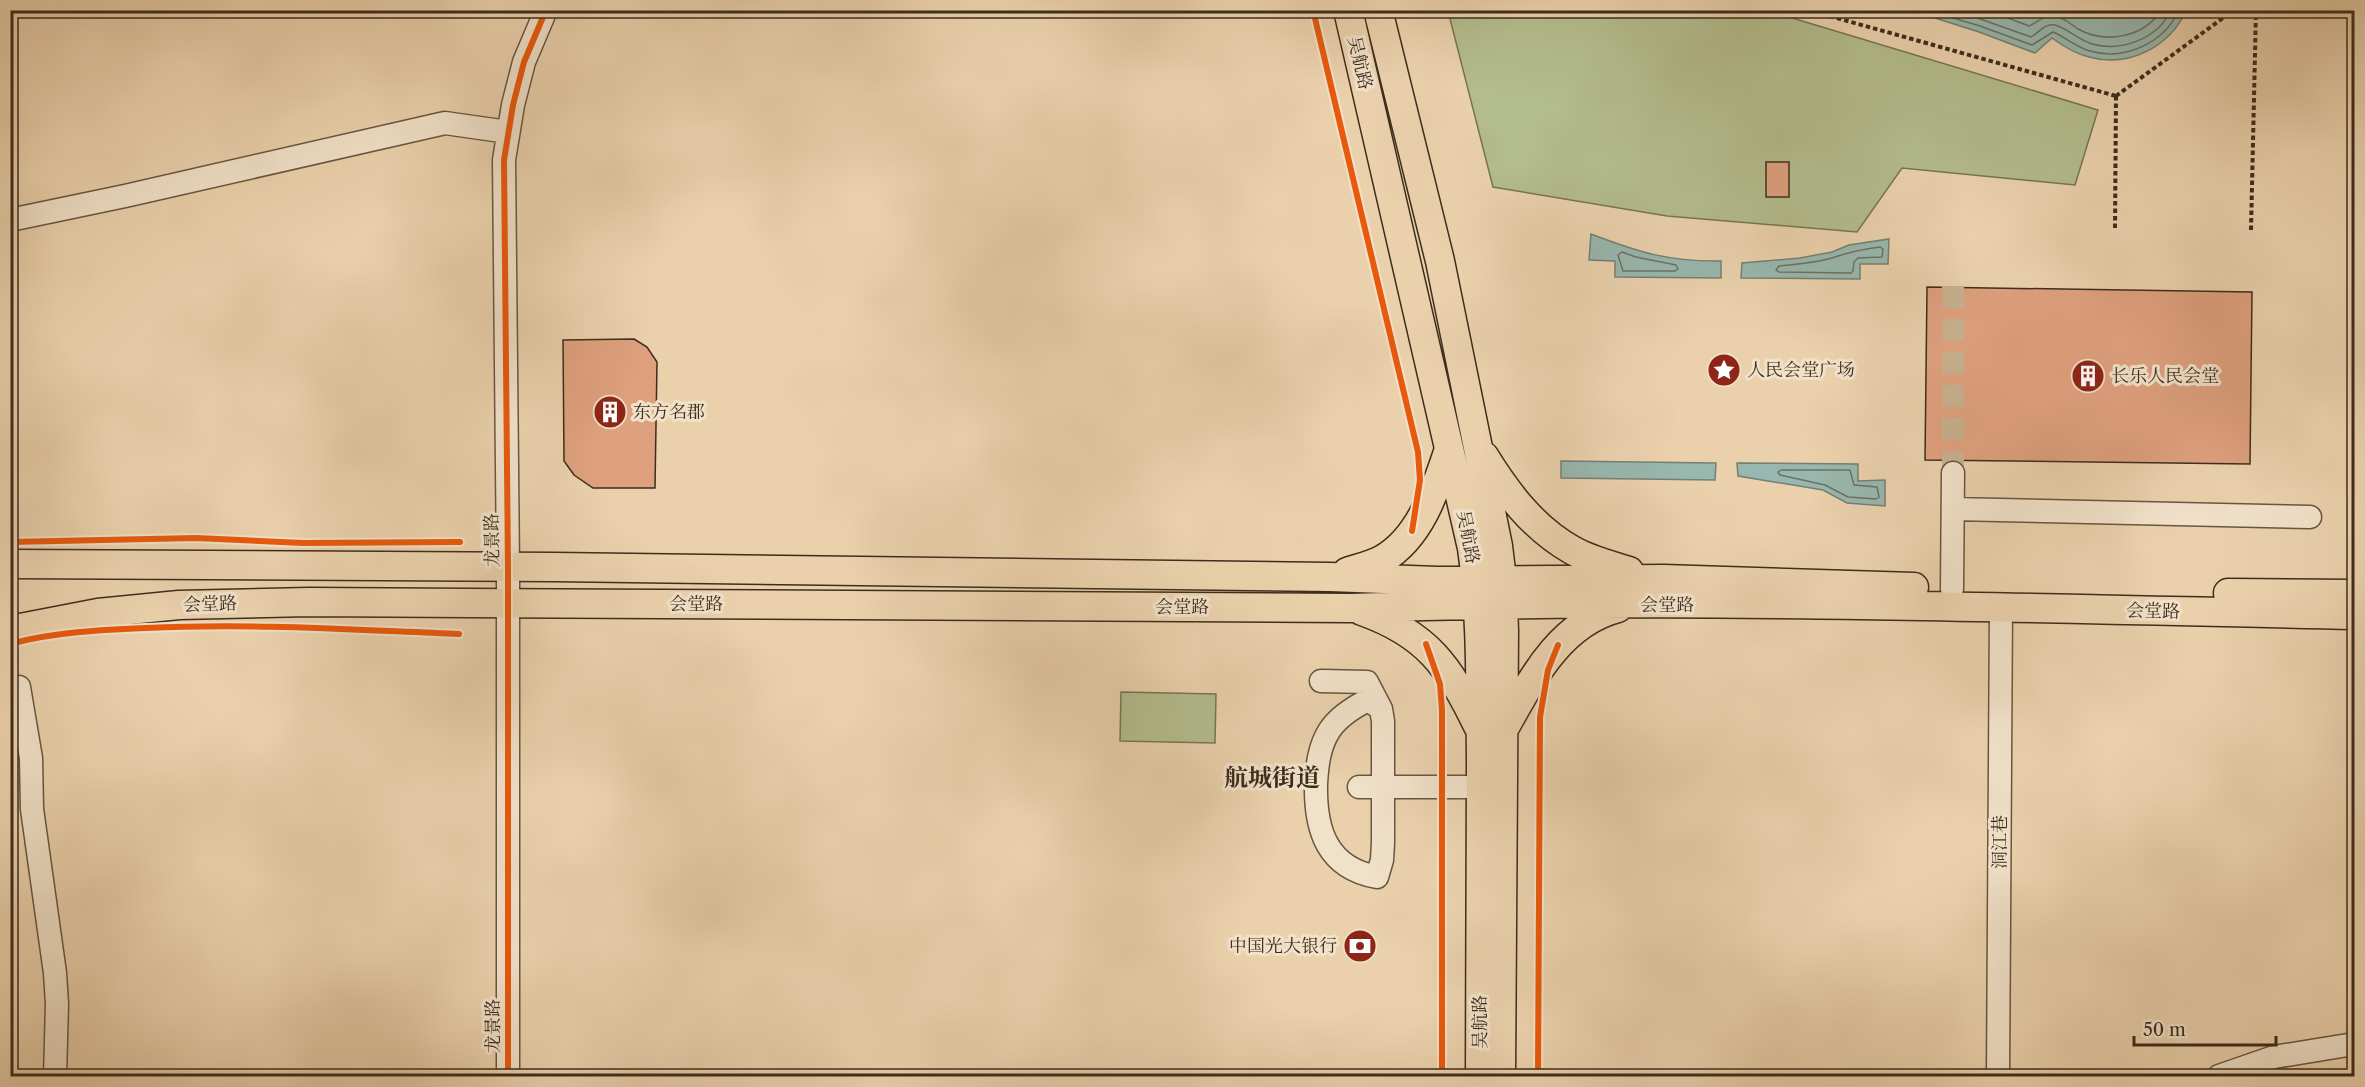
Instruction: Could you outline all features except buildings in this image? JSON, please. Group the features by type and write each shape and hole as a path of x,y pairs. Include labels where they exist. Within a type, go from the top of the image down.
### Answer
{"main road":[{"name":"吴航路","path":"1348,10 1472,548 1490,592"},
{"name":"吴航路","path":"1378,10 1440,261 1498,546 1490,592 1501,1077"},
{"path":"1477,444 1516,503 1531,521 1557,540 1589,558 1663,579"},
{"path":"1330,576 1365,567 1384,558 1401,544 1428,505 1449,449"},
{"name":"会堂路","path":"10,564 554,567 1330,576 1437,581 1490,592 1637,604 2001,607 2355,615"},
{"name":"会堂路","path":"10,630 98,613 179,605 309,602 1351,608 1490,592 1663,579 1952,588 2355,594"},
{"path":"1351,608 1376,616 1426,644 1492,730 1558,645 1600,614 1637,604"},
{"name":"吴航路","path":"1480,1077 1481,787 1492,730"}],"street":[{"name":"龙景路","path":"508,1077 508,568 504,159 524,62 546,10"},
{"path":"10,220 445,123 508,132"},
{"path":"1952,588 1953,473"},
{"path":"1953,509 2310,517"},
{"name":"洞江巷","path":"1998,1077 2001,607"},
{"path":"1322,681 1366,682 1381,709 1383,720 1383,843 1382,860 1377,877 1353,871 1337,858 1328,845 1316,808 1318,761 1330,730 1353,707 1368,700 1381,709"},
{"path":"19,687 31,758 32,809 55,973 57,1004 55,1077"},
{"path":"1359,787 1481,787"},
{"path":"2219,1077 2274,1057 2355,1044"}],"path":[{"path":"1808,10 2116,96"},
{"path":"2116,96 2234,10"},
{"path":"2251,230 2256,10"},
{"path":"2115,228 2116,96"}],"green space":[{"path":"1448,11 1775,11 2098,110 2075,185 1902,168 1857,232 1667,216 1493,187"},
{"path":"1121,692 1216,694 1215,743 1120,741"}],"water":[{"path":"1910,10 2186,11 2179,24 2169,35 2146,52 2119,60 2104,60 2079,54 2052,38 2035,53"},
{"path":"1591,234 1654,255 1685,260 1721,261 1721,278 1615,277 1615,261 1589,260"},
{"path":"1889,239 1888,264 1860,264 1860,279 1741,278 1742,263 1800,258 1832,252 1849,245"},
{"path":"1561,461 1716,463 1715,480 1561,478"},
{"path":"1737,463 1858,464 1858,481 1885,480 1885,506 1847,503 1823,490 1738,476"}],"tunnel":[{"path":"1953,279 1953,473"}],"cycle path":[{"path":"508,1076 508,568 504,160 513,105 524,62 546,10"},
{"path":"1313,10 1418,452 1420,480 1412,531"},
{"path":"10,542 196,538 303,543 460,542"},
{"path":"10,644 78,632 225,626 459,634"},
{"path":"1426,644 1440,684 1442,710 1442,1076"},
{"path":"1538,1076 1540,717 1548,670 1558,645"}],"place":[{"name":"人民会堂广场","path":"1724,370"},
{"name":"长乐人民会堂","path":"2088,376"},
{"name":"东方名郡","path":"610,412"},
{"name":"中国光大银行","path":"1360,946"}],"district":[{"name":"航城街道","path":"1272,778"}]}
